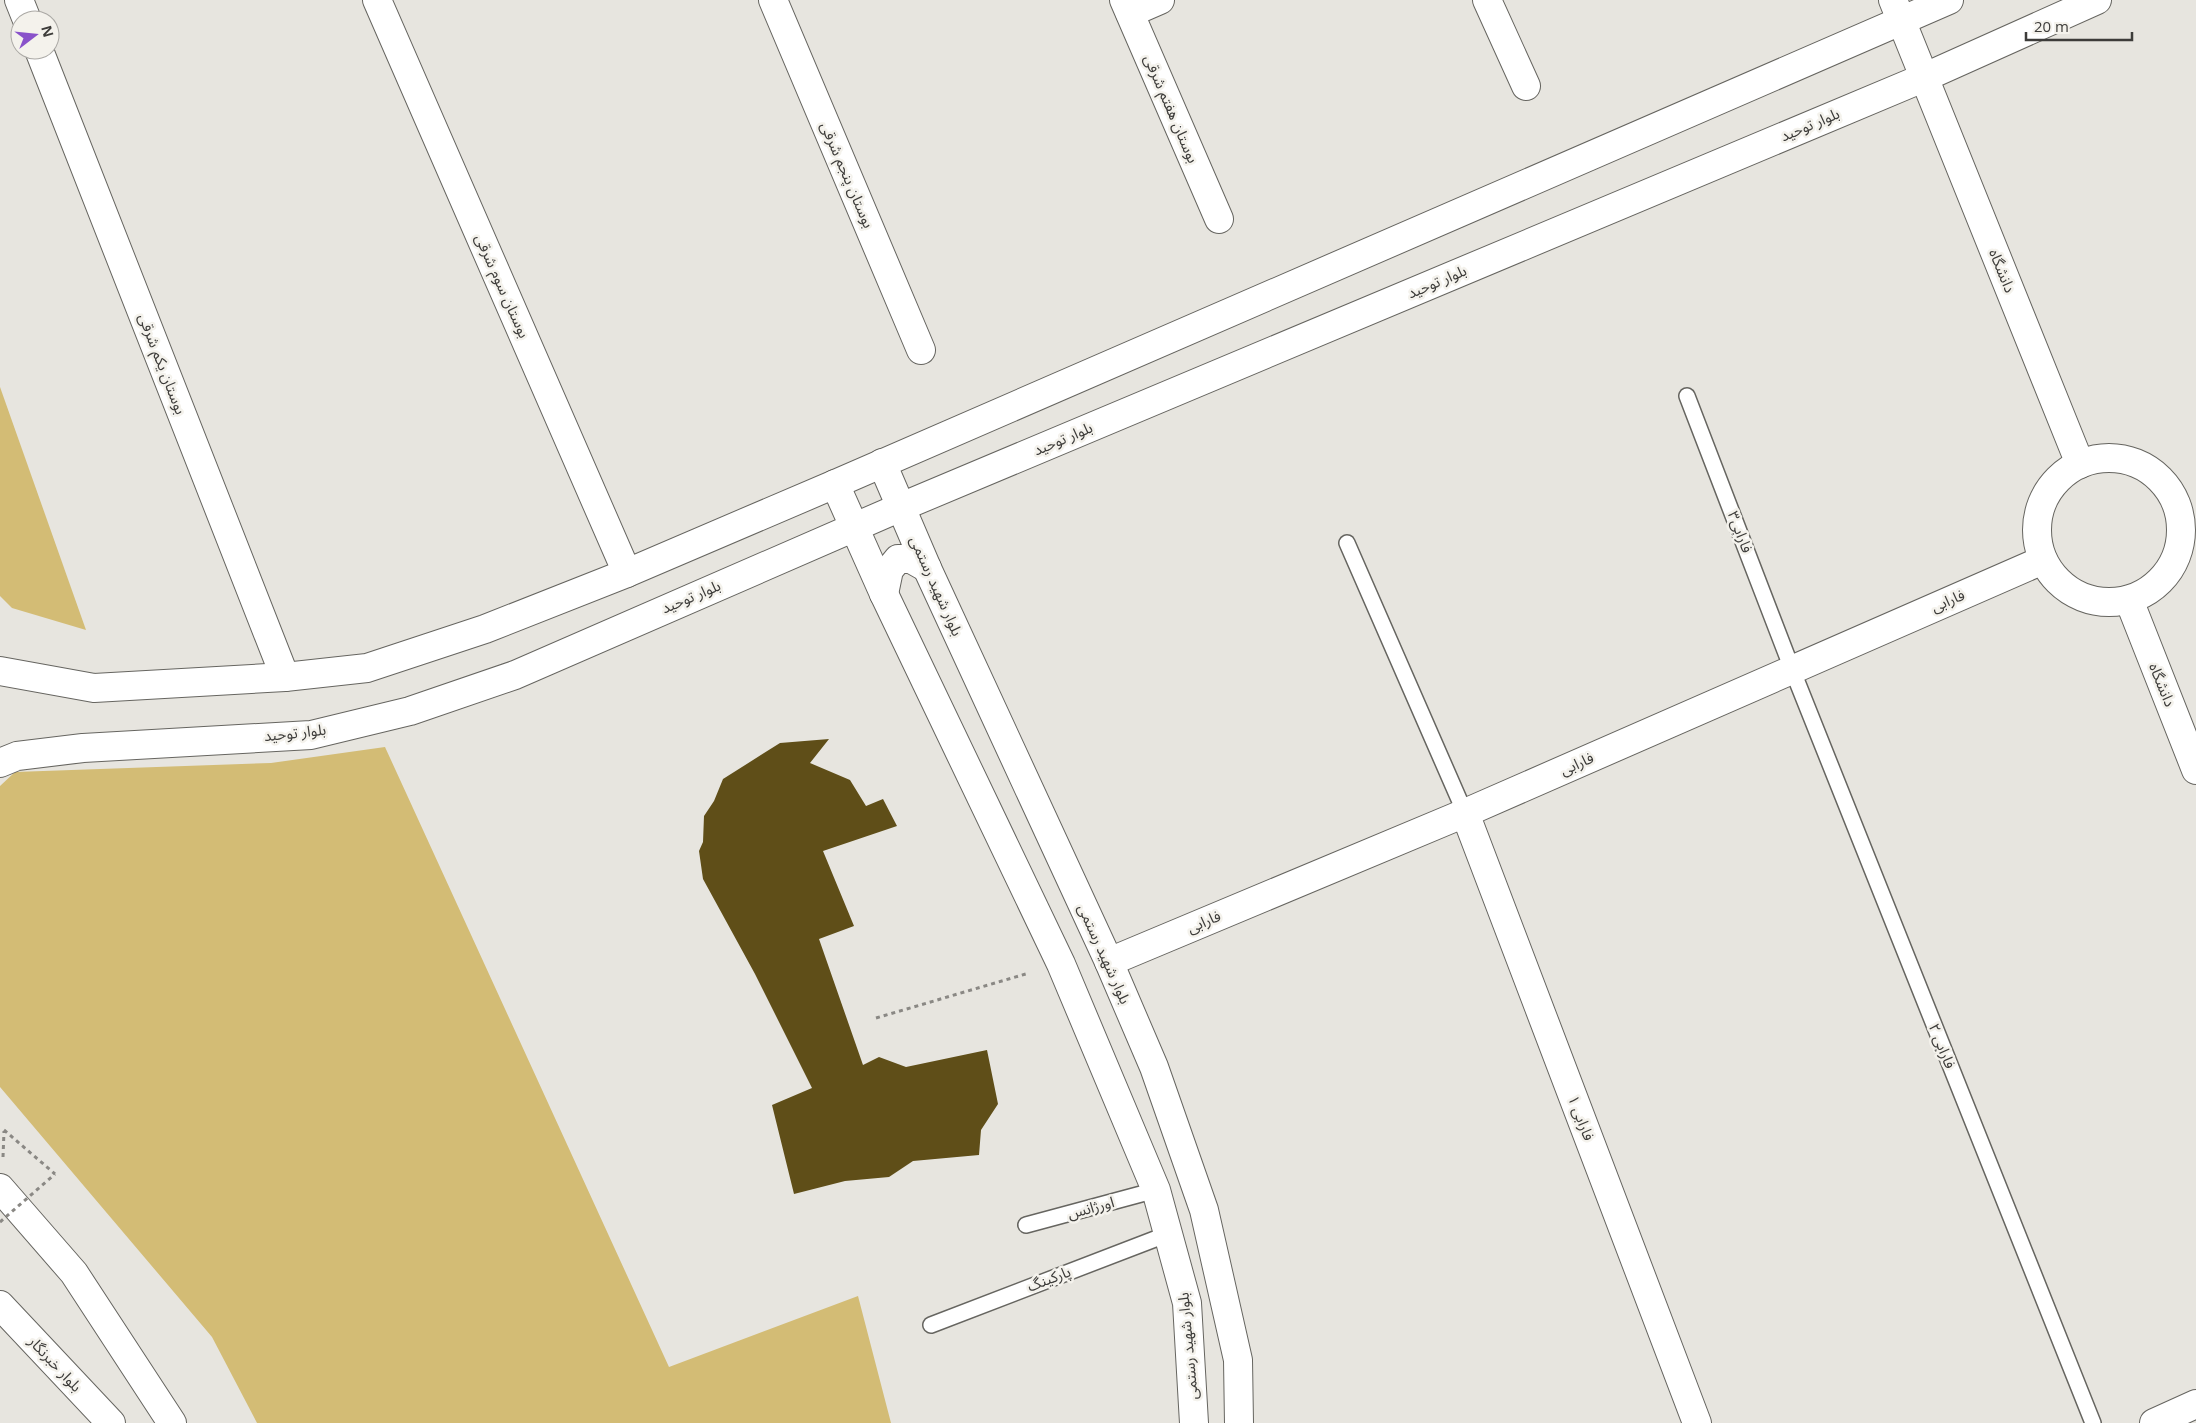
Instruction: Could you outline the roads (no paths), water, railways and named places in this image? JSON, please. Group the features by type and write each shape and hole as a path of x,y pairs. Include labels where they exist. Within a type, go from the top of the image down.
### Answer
{"main road":[{"name":"بوستان سوم شرقی","path":"377,0 627,573"},
{"name":"بوستان پنجم شرقی","path":"773,0 921,350"},
{"path":"1127,7 1160,0"},
{"path":"1487,0 1526,86"},
{"path":"0,671 94,688 286,677 367,668 485,629 627,573 835,484 1897,10 1949,0"},
{"name":"بلوار توحید","path":"0,763 17,756 83,748 311,735 410,711 515,674 901,507 1923,78 2097,0"},
{"name":"بوستان هفتم شرقی","path":"1127,7 1219,219"},
{"name":"دانشگاه","path":"1897,10 2080,464"},
{"name":"بوستان یکم شرقی","path":"43,60 286,677"},
{"path":"2102,458 2126,460 2147,470 2165,485 2177,506 2181,529 2177,552 2167,574 2150,590 2129,600 2108,602 2088,600 2070,591 2060,582 2043,560 2038,538 2038,516 2046,494 2060,476 2080,464 2102,458"},
{"name":"بلوار شهید رستمی","path":"882,463 927,568 1108,962 1154,1067 1204,1210 1238,1360 1239,1423"},
{"name":"بلوار شهید رستمی","path":"835,484 884,594 1061,964 1156,1190 1187,1302 1194,1423"},
{"path":"884,594 889,570 898,559 911,560 927,568"},
{"name":"فارابی","path":"1108,962 1465,813 1792,668 2043,560"},
{"name":"دانشگاه","path":"2129,600 2196,770"},
{"name":"فارابی ۱","path":"1465,813 1697,1423"},
{"path":"0,1188 74,1273 172,1423"},
{"name":"بلوار خبرنگار","path":"0,1305 111,1423"},
{"path":"2154,1423 2196,1404"}],"lane":[{"name":"فارابی۳","path":"1687,396 1792,668"},
{"path":"1347,543 1465,813"},
{"name":"فارابی ۲","path":"1792,668 2093,1423"},
{"name":"اورژانس","path":"1026,1226 1156,1190"},
{"name":"پارکینگ","path":"930,1325 1168,1234"}]}
